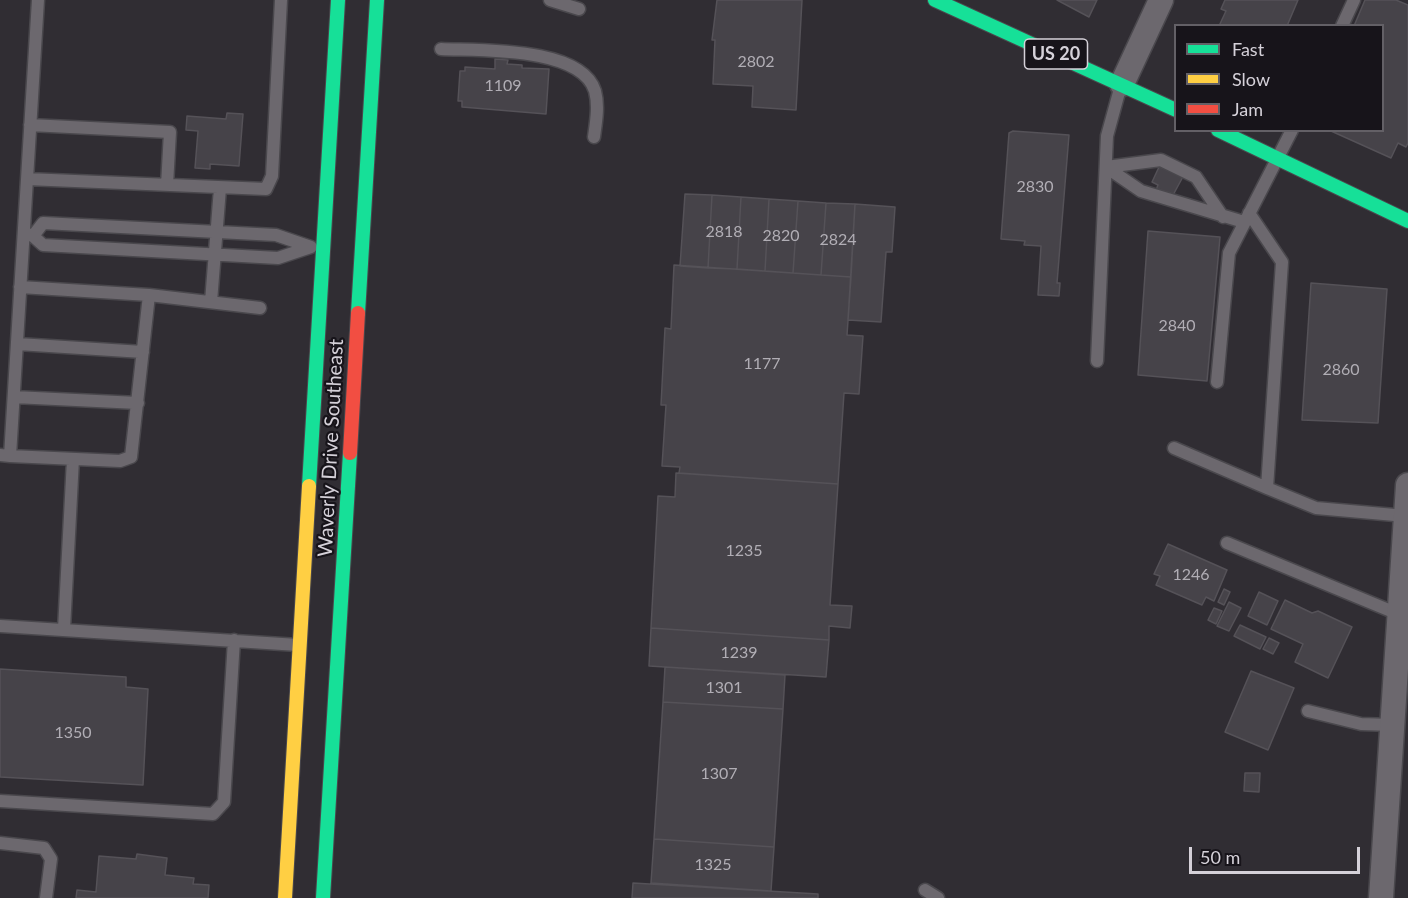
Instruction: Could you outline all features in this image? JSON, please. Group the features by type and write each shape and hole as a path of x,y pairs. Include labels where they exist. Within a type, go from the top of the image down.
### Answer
{"main road":[{"name":"Waverly Drive Southeast","path":"285,898 317,248 333,85 338,0"},
{"name":"Waverly Drive Southeast","path":"323,898 377,0"},
{"name":"US 20","path":"935,0 1174,109"},
{"path":"333,85 347,101"},
{"path":"1222,132 1408,221"},
{"path":"346,236 360,262"},
{"path":"317,248 336,268"},
{"path":"337,409 351,426"},
{"path":"298,645 311,668 310,711"},
{"path":"315,816 328,835"}],"street":[{"path":"1122,84 1161,0"},
{"path":"1381,898 1392,725 1404,616 1407,500"}],"lane":[{"path":"29,0 38,0 27,179 28,234 21,287 14,397 5,455 120,461 131,457 149,296"},
{"path":"27,179 266,189 272,176 280,0"},
{"path":"550,0 579,9"},
{"path":"1343,24 1354,0"},
{"path":"441,49 541,55 560,60 583,74 594,88 597,105 594,137"},
{"path":"1097,361 1107,136 1122,84"},
{"path":"30,125 170,132 166,185"},
{"path":"1217,382 1229,253 1291,132"},
{"path":"1106,167 1161,160 1196,177 1223,216"},
{"path":"1106,167 1141,191 1223,216 1247,218 1282,262 1267,488"},
{"path":"211,302 220,188"},
{"path":"28,234 43,224 216,232 276,235 317,248"},
{"path":"28,234 43,245 278,258 317,248"},
{"path":"21,287 149,296 260,308"},
{"path":"18,344 143,352"},
{"path":"14,397 138,403"},
{"path":"1174,448 1317,508 1407,500"},
{"path":"64,629 73,459"},
{"path":"1227,543 1404,616"},
{"path":"0,626 298,645"},
{"path":"0,801 213,814 224,802 234,640"},
{"path":"1308,711 1361,724 1392,725"},
{"path":"0,843 44,848 51,860 46,898"},
{"path":"925,890 938,898"}],"building":[{"path":"717,0 802,0 796,110 752,107 753,86 713,84 715,40 712,40"},
{"path":"1057,0 1097,0 1089,17"},
{"path":"1225,0 1298,0 1288,24 1220,24 1226,11 1221,9"},
{"path":"1365,0 1396,0 1408,5 1408,143 1406,147 1398,143 1391,158 1333,132 1384,132 1384,24 1355,24"},
{"path":"495,59 508,60 507,64 522,65 522,68 549,69 546,114 462,107 462,101 458,101 460,71 465,71 465,67 495,69"},
{"path":"227,113 243,114 239,166 210,164 210,169 195,168 198,131 186,130 187,116 226,119"},
{"path":"1013,131 1069,135 1057,283 1060,283 1059,296 1038,295 1041,246 1024,245 1025,241 1001,239 1009,133"},
{"path":"1159,167 1185,173 1172,197 1156,190 1158,185 1152,182"},
{"path":"685,194 712,195 708,268 680,266"},
{"path":"712,195 741,197 737,269 708,268"},
{"path":"741,197 769,199 765,271 737,269"},
{"path":"769,199 798,201 793,273 765,271"},
{"path":"798,201 826,203 821,275 793,273"},
{"path":"826,203 855,204 851,277 821,275"},
{"path":"855,204 895,207 892,252 886,252 881,322 848,320"},
{"path":"1148,231 1220,237 1207,381 1138,375"},
{"path":"674,265 851,277 847,335 863,336 859,394 844,393 838,484 679,473 680,467 662,466 666,405 661,405 665,328 671,329"},
{"path":"1311,283 1387,289 1378,423 1302,420"},
{"path":"676,473 838,484 830,605 852,606 850,628 829,626 829,640 651,628 658,496 675,497"},
{"path":"1168,544 1227,570 1214,601 1206,597 1202,605 1156,585 1160,576 1154,574"},
{"path":"1224,589 1230,592 1224,605 1218,602"},
{"path":"1259,592 1278,601 1267,625 1248,616"},
{"path":"1285,600 1312,613 1318,611 1352,627 1328,678 1295,662 1303,644 1271,629"},
{"path":"1229,602 1241,608 1229,631 1217,626"},
{"path":"1214,608 1222,611 1216,624 1208,620"},
{"path":"1240,625 1266,637 1260,649 1234,636"},
{"path":"651,628 829,640 826,677 649,666"},
{"path":"1269,638 1279,643 1273,654 1263,649"},
{"path":"665,667 785,675 783,709 663,702"},
{"path":"0,669 126,677 126,687 148,689 143,785 0,777"},
{"path":"1251,671 1294,688 1268,750 1225,732"},
{"path":"663,702 783,709 774,847 654,839"},
{"path":"1245,773 1260,773 1259,792 1244,791"},
{"path":"654,839 774,847 771,891 651,883"},
{"path":"137,854 167,858 165,875 194,878 193,884 209,885 208,898 76,898 77,890 96,892 99,856 136,859"},
{"path":"633,883 818,894 818,898 632,898"}],"traffic: fast":[{"path":"309,486 338,0"},
{"path":"358,313 377,0"},
{"path":"935,0 1174,109"},
{"path":"1222,132 1408,221"},
{"path":"323,898 350,453"}],"traffic: slow":[{"path":"285,898 309,486"}],"traffic: jam":[{"path":"350,453 358,313"}]}
